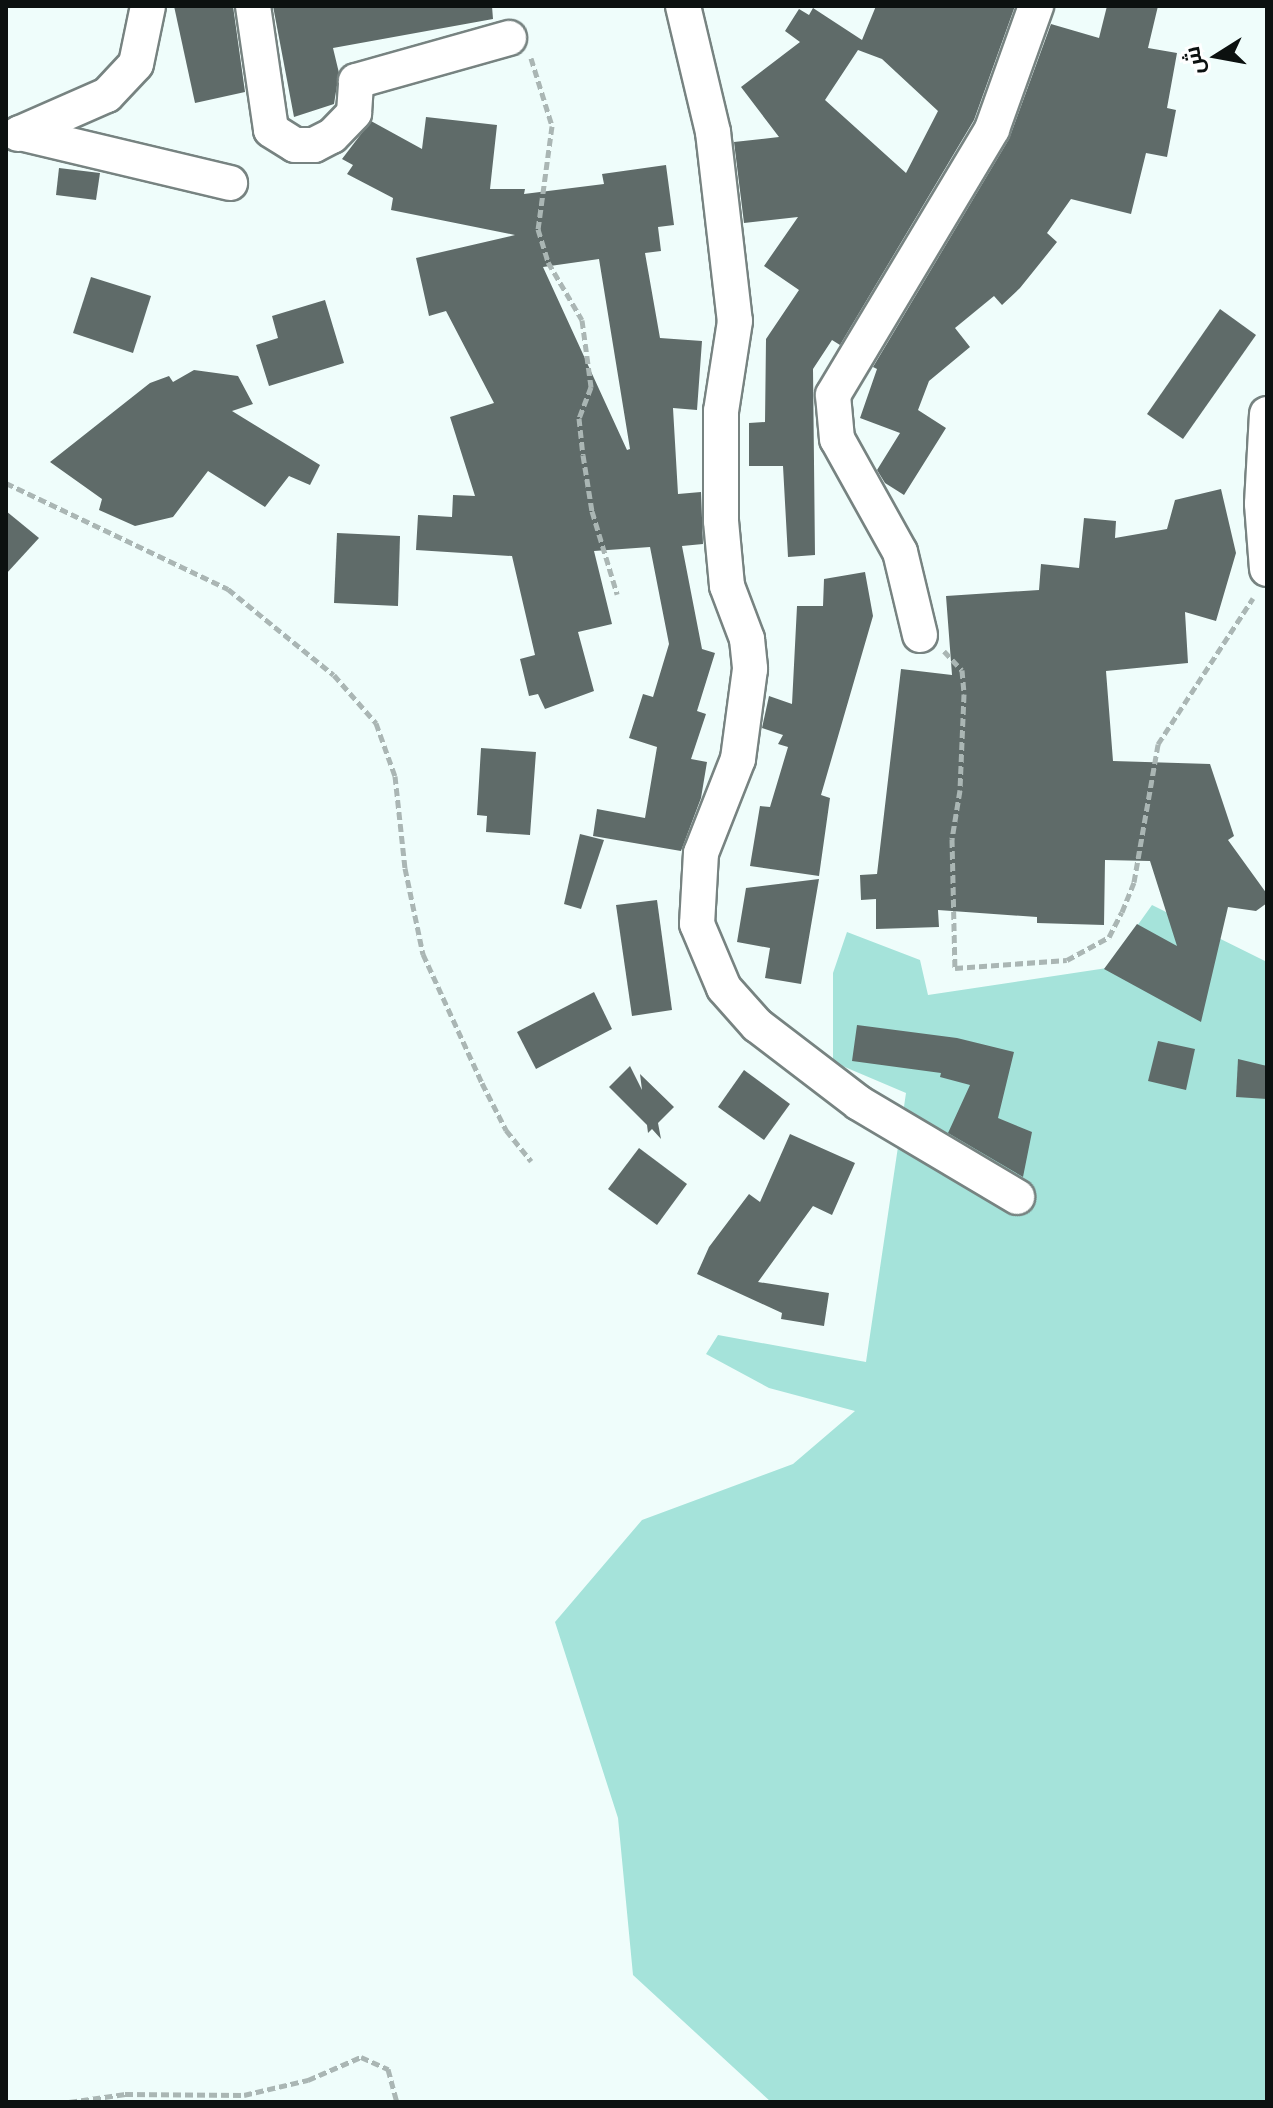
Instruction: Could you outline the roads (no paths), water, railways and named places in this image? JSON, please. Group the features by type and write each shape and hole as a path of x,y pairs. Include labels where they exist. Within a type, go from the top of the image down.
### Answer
{"street":[{"path":"13,136 107,95 136,64 148,6"},
{"path":"253,6 271,130 295,145 314,145 332,136 354,113 356,81 509,38"},
{"path":"683,6 713,132 735,321 721,411 721,521 727,586 747,639 750,669 738,759 701,853 697,924 724,988 757,1025 859,1103 1017,1197"},
{"path":"920,635 900,552 837,439 833,395 992,129 1036,6"},
{"path":"13,136 230,183"},
{"path":"1262,580 1267,414"}]}
